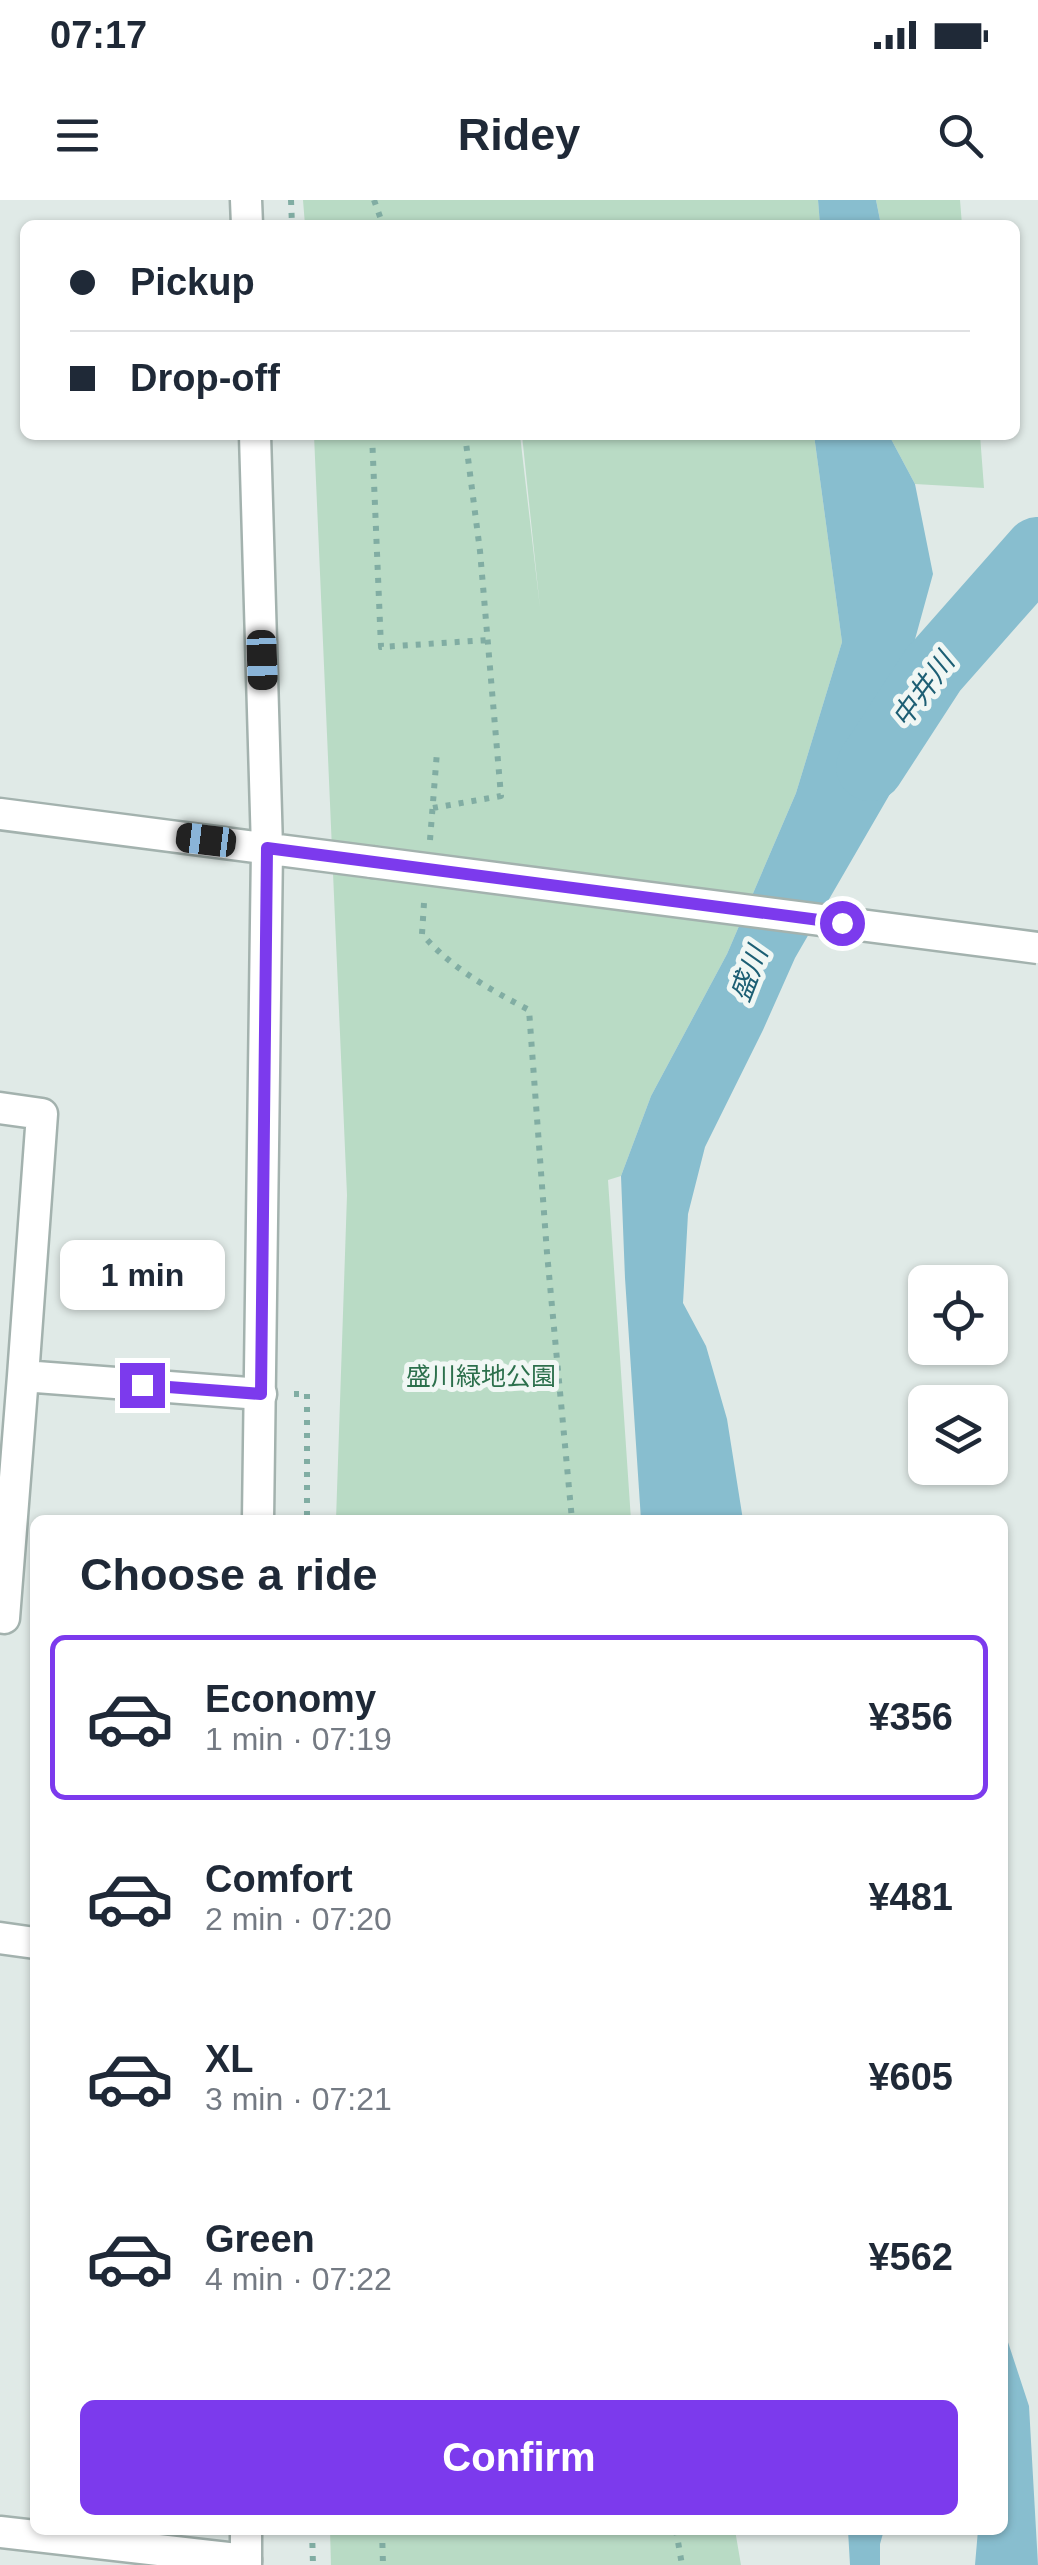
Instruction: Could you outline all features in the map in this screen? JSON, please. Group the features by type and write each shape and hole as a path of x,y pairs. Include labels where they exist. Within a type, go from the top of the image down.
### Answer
{"street":[{"path":"255,440 267,848 258,1515"},
{"path":"0,814 1038,948"},
{"path":"0,1108 42,1114 4,1618 0,1617"},
{"path":"22,1376 261,1394"},
{"path":"0,1938 30,1942"},
{"path":"0,2532 30,2534"},
{"path":"37,2535 246,2552"}],"path":[{"path":"372,440 381,647 488,640"},
{"path":"432,808 501,796 480,551 466,440"},
{"path":"430,844 437,752"},
{"path":"425,898 422,934 438,954 528,1010 572,1515"},
{"path":"261,1394 307,1394 307,1515"},
{"path":"312,2535 313,2565"},
{"path":"382,2535 383,2565"},
{"path":"677,2535 682,2565"}],"green space":[{"path":"303,200 818,200 820,220 305,220"},
{"path":"876,200 960,200 962,220 880,220"},
{"name":"盛川緑地公園","path":"314,440 521,440 540,608 523,440 815,440 842,642 796,793 727,954 651,1096 621,1176 608,1180 631,1515 336,1515 347,1195"},
{"path":"892,440 980,440 984,488 915,484"},
{"path":"330,2535 736,2535 741,2565 331,2565"}],"water":[{"path":"818,200 876,200 880,220 820,220"},
{"name":"盛川","path":"815,440 892,440 915,484 933,574 914,643 927,730 795,958 705,1147 688,1214 683,1303 706,1346 727,1419 742,1515 641,1515 621,1176 651,1096 727,954 796,793 842,642"},
{"path":"1008,2342 1029,2406 1038,2565 975,2565 978,2535 1008,2535"},
{"path":"848,2535 883,2535 880,2565 850,2565"}],"waterway":[{"name":"中井川","path":"870,767 933,670 1038,551"}],"route":[{"path":"142,1385 261,1394 267,848 842,923"}]}
